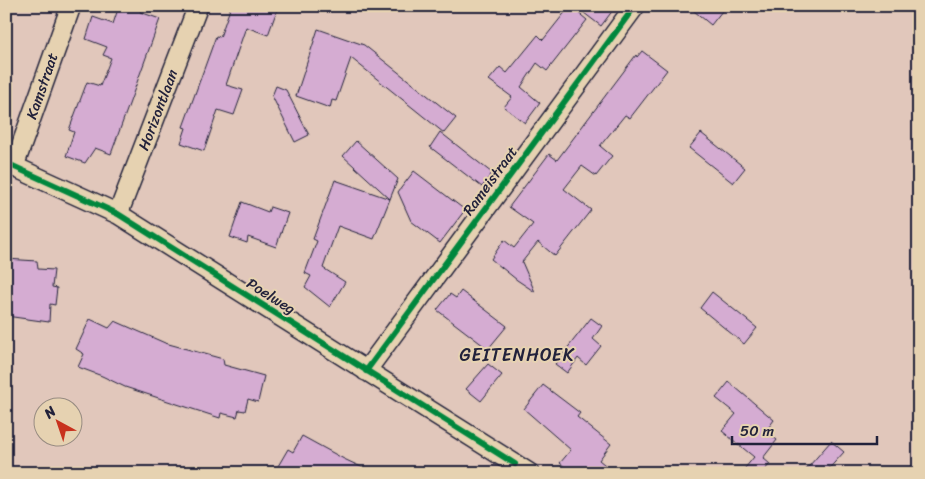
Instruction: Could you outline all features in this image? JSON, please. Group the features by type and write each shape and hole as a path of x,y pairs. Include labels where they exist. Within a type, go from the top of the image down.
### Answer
{"street":[{"name":"Kamstraat","path":"10,165 71,6"},
{"name":"Horizontlaan","path":"118,214 198,6"},
{"name":"Rameistraat","path":"366,371 635,6"},
{"name":"Poelweg","path":"10,165 118,214 519,470"}],"building":[{"path":"119,6 142,6 140,12 160,19 111,154 95,148 85,163 66,156 74,132 69,130 87,82 100,86 111,58 103,55 107,47 86,39 93,17 113,24"},
{"path":"231,6 265,6 277,10 268,35 246,27 226,85 243,90 234,115 218,110 204,151 181,143 186,128 183,127 216,36 220,37"},
{"path":"570,6 587,20 547,71 537,63 521,87 540,103 525,123 504,107 512,97 489,80 500,67 507,73 538,35 543,40"},
{"path":"575,6 616,6 601,26"},
{"path":"688,6 726,6 711,25"},
{"path":"318,29 364,45 456,118 444,133 351,58 336,101 332,100 330,108 296,96"},
{"path":"642,51 667,70 630,118 625,115 600,146 612,156 596,176 582,166 564,189 591,210 555,256 538,242 522,262 535,292 491,259 504,240 514,248 533,224 509,207 549,154 557,160 636,55 637,57"},
{"path":"276,86 286,90 309,135 295,142 272,96"},
{"path":"440,132 492,173 482,187 430,147"},
{"path":"701,133 745,168 733,183 689,148"},
{"path":"356,141 398,179 390,199 343,156"},
{"path":"414,171 465,210 440,243 411,221 398,192"},
{"path":"335,180 390,199 374,239 338,226 323,268 345,282 330,307 305,287 311,276 305,273 317,241 313,239"},
{"path":"242,202 268,212 270,207 288,213 276,247 248,237 247,243 230,237"},
{"path":"6,259 37,261 38,269 54,270 52,287 57,288 55,305 50,304 49,322 6,316"},
{"path":"461,291 507,326 488,349 437,310 450,294 456,298"},
{"path":"712,292 757,328 744,344 700,308"},
{"path":"591,318 602,326 593,339 601,346 586,365 578,358 567,373 555,364"},
{"path":"90,319 109,328 115,321 165,343 223,359 224,365 264,376 258,402 248,399 245,411 239,410 237,417 221,413 220,418 125,387 78,367 84,354 76,349"},
{"path":"488,364 502,375 481,401 466,389"},
{"path":"729,382 774,420 766,431 777,440 763,458 770,464 762,473 741,473 754,457 722,431 736,414 716,398"},
{"path":"543,385 580,413 577,417 611,444 599,460 615,473 572,473 560,463 571,450 524,409"},
{"path":"302,436 374,473 274,473 288,449 293,452"},
{"path":"831,441 844,452 825,473 803,473"}],"cycle path":[{"path":"366,371 635,6"},
{"path":"6,163 118,214 515,464"}],"district":[{"name":"GEITENHOEK","path":"517,355"}]}
